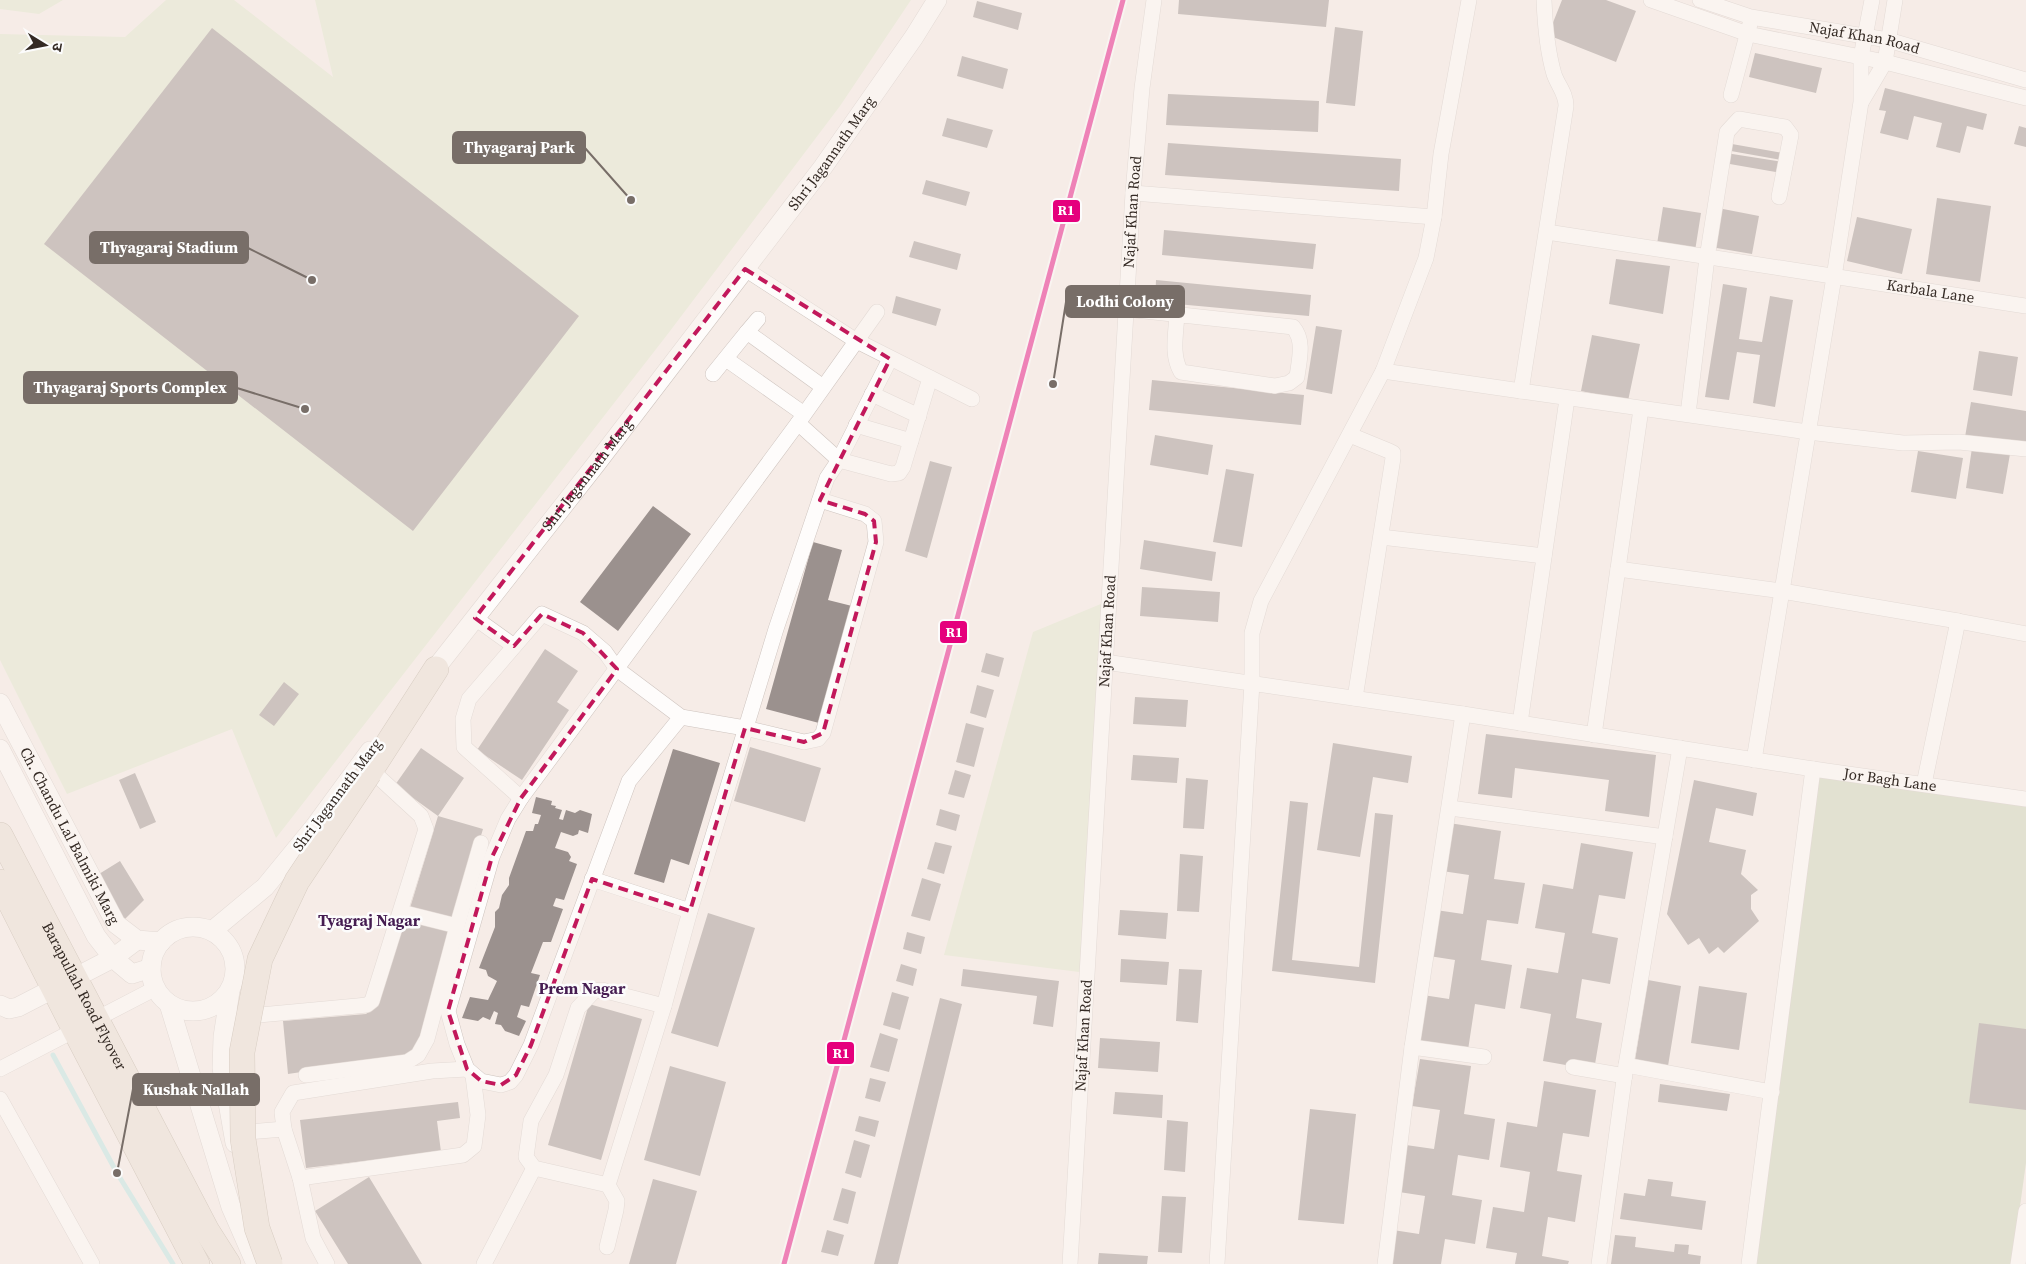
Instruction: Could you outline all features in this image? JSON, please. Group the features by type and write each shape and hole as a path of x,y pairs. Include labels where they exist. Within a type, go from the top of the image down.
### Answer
{"highway":[{"path":"270,1264 257,1228 243,1139 242,1052 260,958 296,882 370,772 436,668"},
{"name":"Barapullah Road Flyover","path":"0,835 207,1231 228,1264"},
{"name":"Barapullah Road Flyover","path":"0,882 197,1264"}],"street":[{"name":"Shri Jagannath Marg","path":"212,931 265,887 315,826 372,748 475,618 823,166 909,45 937,0"},
{"name":"Najaf Khan Road","path":"1070,1264 1133,193 1142,88 1154,0"},
{"path":"1217,1264 1252,683 1252,633 1261,601 1383,371 1426,258 1434,217 1441,154 1469,0"},
{"path":"1521,391 1566,106 1566,97 1554,75 1546,36 1544,0"},
{"path":"1651,0 1748,34 1885,62 2026,98"},
{"name":"Najaf Khan Road","path":"1700,0 1751,17 1864,38 1888,40 2026,80"},
{"path":"1754,760 1834,277 1861,102 1861,58 1872,0"},
{"path":"1861,102 1885,62 1895,0"},
{"path":"1731,95 1751,17"},
{"path":"1688,414 1707,258 1727,132 1739,120 1786,128 1791,135 1779,196"},
{"path":"1133,193 1434,217"},
{"name":"Karbala Lane","path":"1547,232 2026,306"},
{"path":"745,269 855,340 972,398"},
{"path":"1126,309 1177,314 1292,327 1299,334 1298,377 1289,383 1275,386 1181,372 1176,364 1174,347 1177,314"},
{"path":"300,1178 463,1155 474,1146 478,1115 470,1073 457,1044 448,1011 492,857 508,819 877,312"},
{"path":"713,374 758,319"},
{"path":"747,332 823,387"},
{"path":"607,1247 617,1201 608,1184 664,1006 690,911 776,628 827,478 839,460 890,358"},
{"path":"726,359 801,418 839,460 891,474 899,473 903,468 930,378"},
{"path":"1383,371 1567,399 1688,414 1808,432 1912,444 1959,442 2026,449"},
{"path":"872,394 919,416"},
{"path":"1520,724 1567,399"},
{"path":"1594,735 1642,409"},
{"path":"856,424 911,441"},
{"path":"1350,435 1393,453 1355,698"},
{"path":"522,798 464,747 463,719 469,699 542,614 583,633 605,652 616,669 681,717 745,728 804,742 818,738 823,733 876,542 874,521 865,514 820,500"},
{"path":"1381,536 1544,556"},
{"path":"1618,569 1782,591 2026,634"},
{"path":"475,618 514,646"},
{"path":"1924,784 1958,621"},
{"name":"Jor Bagh Lane","path":"1106,662 1463,714 1813,769 2026,798"},
{"name":"Ch. Chandu Lal Balmiki Marg","path":"0,703 116,924 137,940"},
{"path":"1385,1264 1412,1047 1463,714"},
{"path":"327,1264 313,1238 300,1178 284,1129 282,1112 292,1093 432,1071 470,1073 481,1081 501,1085 510,1082 516,1075 531,1045 629,781 681,717"},
{"path":"1599,1264 1625,1070 1680,748"},
{"name":"Ch. Chandu Lal Balmiki Marg","path":"0,749 96,936 113,958 132,974 151,968"},
{"path":"1749,1264 1813,769"},
{"path":"226,1018 367,1004 372,1001 424,837 425,823 421,816 370,772"},
{"path":"1450,808 1665,837"},
{"path":"306,1075 408,1062 418,1055 426,1039 481,843"},
{"path":"592,879 690,911"},
{"path":"401,912 457,926"},
{"path":"230,991 221,1002 209,1009 196,1012 182,1010 169,1004 159,994 153,982 151,968 154,954 161,942 172,933 184,928 198,927 212,931 223,939 231,950 235,964 235,978 230,991 223,1037 222,1068 232,1133 262,1222 282,1264"},
{"path":"9,1006 96,967 113,958 137,940 161,942"},
{"path":"0,1069 156,988"},
{"path":"608,1184 534,1168 526,1157 531,1121 556,1075 578,1008 594,991 602,990 664,1006"},
{"path":"169,1004 231,1207 256,1264"},
{"path":"1412,1047 1484,1058"},
{"path":"1574,1067 1625,1070 1772,1092"},
{"path":"1,1103 92,1264"},
{"path":"232,1133 284,1129"},
{"path":"484,1264 534,1168"},
{"path":"2018,1264 2026,1211"}],"highlighted area":[{"path":"745,269 890,359 820,500 865,514 874,521 876,542 823,733 804,742 745,728 690,911 592,879 531,1045 516,1075 501,1085 481,1081 467,1069 448,1011 492,857 521,798 617,669 583,633 542,614 514,646 475,618"}],"green space":[{"path":"0,0 63,0 39,14 0,9"},
{"path":"166,0 234,0 333,77 315,0 911,0 840,106 667,335 276,838 232,729 67,794 0,660 0,34 125,37"},
{"path":"1108,601 1087,973 944,955 1033,632"},
{"path":"1816,773 2026,802 2026,1163 2012,1264 1753,1264"}],"building":[{"path":"1179,0 1329,0 1326,27 1178,14"},
{"path":"1562,0 1606,0 1636,11 1616,62 1548,35"},
{"path":"977,1 1022,13 1018,30 973,17"},
{"path":"1335,27 1363,31 1355,106 1326,103"},
{"path":"212,28 579,316 413,531 44,244"},
{"path":"1755,53 1822,68 1816,93 1749,77"},
{"path":"962,56 1008,69 1003,89 957,76"},
{"path":"1885,88 1987,114 1983,130 1967,126 1960,153 1936,147 1942,123 1914,116 1908,140 1880,133 1886,111 1879,110"},
{"path":"1168,94 1319,101 1318,132 1166,125"},
{"path":"947,118 993,130 987,148 942,136"},
{"path":"2019,126 2026,128 2026,147 2014,144"},
{"path":"1168,143 1401,159 1399,191 1165,175"},
{"path":"1732,144 1783,153 1782,160 1731,151"},
{"path":"1726,153 1783,162 1781,173 1724,163"},
{"path":"926,180 970,192 966,206 922,194"},
{"path":"1937,198 1991,206 1980,282 1926,274"},
{"path":"1663,207 1701,213 1695,251 1657,244"},
{"path":"1718,208 1759,216 1752,254 1711,247"},
{"path":"1857,217 1912,229 1902,274 1847,261"},
{"path":"1164,230 1316,244 1313,269 1162,255"},
{"path":"914,241 961,254 957,270 909,257"},
{"path":"1616,259 1670,266 1663,314 1609,304"},
{"path":"1156,280 1311,295 1309,316 1155,302"},
{"path":"1723,284 1747,288 1739,339 1762,342 1770,296 1793,300 1775,407 1753,403 1760,355 1737,352 1729,400 1705,397"},
{"path":"896,296 941,309 936,326 892,313"},
{"path":"1316,326 1342,330 1332,394 1306,389"},
{"path":"1592,335 1640,344 1628,401 1581,391"},
{"path":"1979,351 2018,357 2012,396 1973,390"},
{"path":"1152,380 1304,395 1301,425 1149,410"},
{"path":"1971,402 2026,411 2026,446 1965,437"},
{"path":"1155,435 1213,445 1208,475 1150,465"},
{"path":"1972,448 2010,454 2003,494 1966,488"},
{"path":"1918,451 1963,458 1956,499 1911,492"},
{"path":"930,461 952,467 927,558 905,551"},
{"path":"1226,469 1254,474 1242,547 1213,542"},
{"path":"653,506 691,534 618,631 580,602"},
{"path":"1144,540 1216,552 1212,581 1140,569"},
{"path":"813,542 842,550 828,600 852,606 819,723 766,709"},
{"path":"1142,587 1220,592 1218,622 1140,616"},
{"path":"545,649 578,671 557,702 569,710 522,780 477,750"},
{"path":"986,653 1004,658 999,677 981,672"},
{"path":"284,682 299,694 274,726 259,715"},
{"path":"977,685 994,690 986,718 970,713"},
{"path":"1135,697 1188,700 1186,727 1133,724"},
{"path":"966,723 984,728 974,767 956,762"},
{"path":"1486,734 1656,755 1649,817 1605,811 1609,780 1515,768 1512,798 1478,794"},
{"path":"1333,743 1412,756 1408,783 1373,777 1360,857 1317,850"},
{"path":"750,747 821,768 805,822 734,801"},
{"path":"421,748 464,778 438,816 395,785"},
{"path":"673,749 720,763 689,865 671,859 664,883 634,874"},
{"path":"1133,755 1179,758 1177,783 1131,780"},
{"path":"955,770 971,775 964,798 948,794"},
{"path":"135,773 156,822 140,829 119,780"},
{"path":"1186,778 1208,780 1204,829 1183,828"},
{"path":"1694,780 1757,793 1753,816 1716,808 1709,842 1746,850 1741,874 1758,890 1751,895 1751,909 1759,921 1724,953 1718,947 1709,954 1699,938 1688,945 1667,914"},
{"path":"536,797 552,801 551,805 562,810 559,819 563,820 566,810 575,813 580,810 592,814 588,833 579,830 578,834 573,836 561,832 555,848 568,852 571,857 569,861 577,864 564,900 556,898 553,906 563,909 551,942 543,942 531,973 540,975 529,1007 521,1005 517,1017 526,1021 519,1036 505,1031 501,1025 495,1024 498,1013 494,1011 490,1020 483,1017 478,1021 462,1018 470,997 488,1000 497,981 488,976 486,970 479,968 495,927 495,912 499,908 502,895 509,885 509,878 526,831 533,831 541,815 532,813"},
{"path":"1290,801 1308,803 1292,960 1359,967 1375,813 1393,815 1375,983 1272,971"},
{"path":"940,809 960,815 956,831 936,825"},
{"path":"438,816 483,829 455,921 410,908"},
{"path":"1449,823 1501,831 1494,879 1525,883 1518,924 1487,920 1481,960 1512,965 1505,1009 1475,1004 1468,1050 1416,1042 1423,995 1449,999 1455,960 1429,956 1436,910 1463,914 1469,875 1442,871"},
{"path":"935,842 952,846 944,874 927,869"},
{"path":"1581,843 1633,852 1625,899 1599,895 1592,933 1618,938 1610,984 1582,979 1576,1018 1602,1023 1594,1070 1543,1061 1551,1014 1520,1008 1527,968 1558,973 1565,933 1535,928 1543,884 1573,889"},
{"path":"1180,854 1203,856 1199,912 1177,911"},
{"path":"120,861 144,900 124,920 99,874"},
{"path":"922,878 941,884 930,921 911,916"},
{"path":"1120,910 1168,913 1166,939 1118,935"},
{"path":"708,913 755,928 718,1047 671,1033"},
{"path":"405,916 453,932 423,1039 409,1056 288,1074 283,1021 366,1014 379,1003"},
{"path":"907,932 925,937 921,954 903,949"},
{"path":"1121,959 1169,962 1167,985 1120,982"},
{"path":"901,964 917,969 913,986 896,981"},
{"path":"963,969 1059,981 1053,1027 1033,1024 1037,996 961,986"},
{"path":"1179,969 1202,970 1198,1023 1176,1021"},
{"path":"1648,980 1681,986 1668,1066 1635,1060"},
{"path":"1699,986 1747,993 1739,1050 1691,1043"},
{"path":"892,992 909,997 900,1030 883,1025"},
{"path":"940,998 962,1004 898,1264 874,1264"},
{"path":"589,1004 642,1019 601,1160 548,1145"},
{"path":"1979,1023 2026,1029 2026,1110 1969,1103"},
{"path":"880,1033 898,1039 889,1072 870,1067"},
{"path":"1100,1038 1160,1042 1158,1072 1098,1068"},
{"path":"1420,1059 1471,1066 1464,1114 1495,1119 1489,1160 1458,1155 1452,1195 1482,1200 1475,1244 1445,1239 1441,1264 1388,1264 1393,1230 1419,1234 1425,1196 1399,1192 1406,1145 1434,1149 1440,1110 1412,1106"},
{"path":"670,1066 726,1082 700,1176 644,1160"},
{"path":"870,1078 886,1082 880,1102 865,1098"},
{"path":"1544,1081 1596,1090 1589,1137 1563,1133 1557,1171 1582,1175 1575,1222 1548,1217 1542,1256 1569,1261 1568,1264 1515,1264 1517,1253 1486,1248 1493,1207 1524,1212 1530,1172 1500,1167 1507,1122 1537,1127"},
{"path":"1660,1084 1730,1094 1727,1111 1658,1102"},
{"path":"1115,1092 1163,1095 1162,1118 1113,1114"},
{"path":"458,1102 460,1118 437,1121 441,1152 306,1168 300,1120"},
{"path":"1310,1109 1356,1114 1344,1224 1298,1220"},
{"path":"859,1116 879,1121 875,1137 855,1131"},
{"path":"1167,1120 1188,1122 1185,1172 1164,1170"},
{"path":"854,1140 870,1145 861,1178 845,1173"},
{"path":"369,1177 422,1264 348,1264 315,1211"},
{"path":"653,1179 697,1191 676,1264 629,1264"},
{"path":"1648,1179 1673,1182 1671,1196 1706,1201 1702,1230 1620,1219 1624,1193 1645,1196"},
{"path":"842,1188 856,1192 848,1224 833,1220"},
{"path":"1162,1196 1186,1197 1182,1253 1158,1252"},
{"path":"827,1230 844,1235 838,1256 821,1252"},
{"path":"1615,1235 1636,1237 1635,1247 1674,1252 1675,1244 1689,1245 1688,1254 1701,1256 1700,1264 1611,1264"},
{"path":"1099,1253 1148,1256 1147,1264 1098,1264"}],"waterway":[{"path":"53,1055 117,1173 173,1264"}],"transit line":[{"name":"R1","path":"784,1264 1123,0"}],"place":[{"name":"Thyagaraj Park","path":"631,200"},
{"name":"Thyagaraj Stadium","path":"312,280"},
{"name":"Lodhi Colony","path":"1053,384"},
{"name":"Thyagaraj Sports Complex","path":"305,409"},
{"name":"Kushak Nallah","path":"117,1173"}],"district":[{"name":"Tyagraj Nagar","path":"369,920"},
{"name":"Prem Nagar","path":"582,988"}]}
